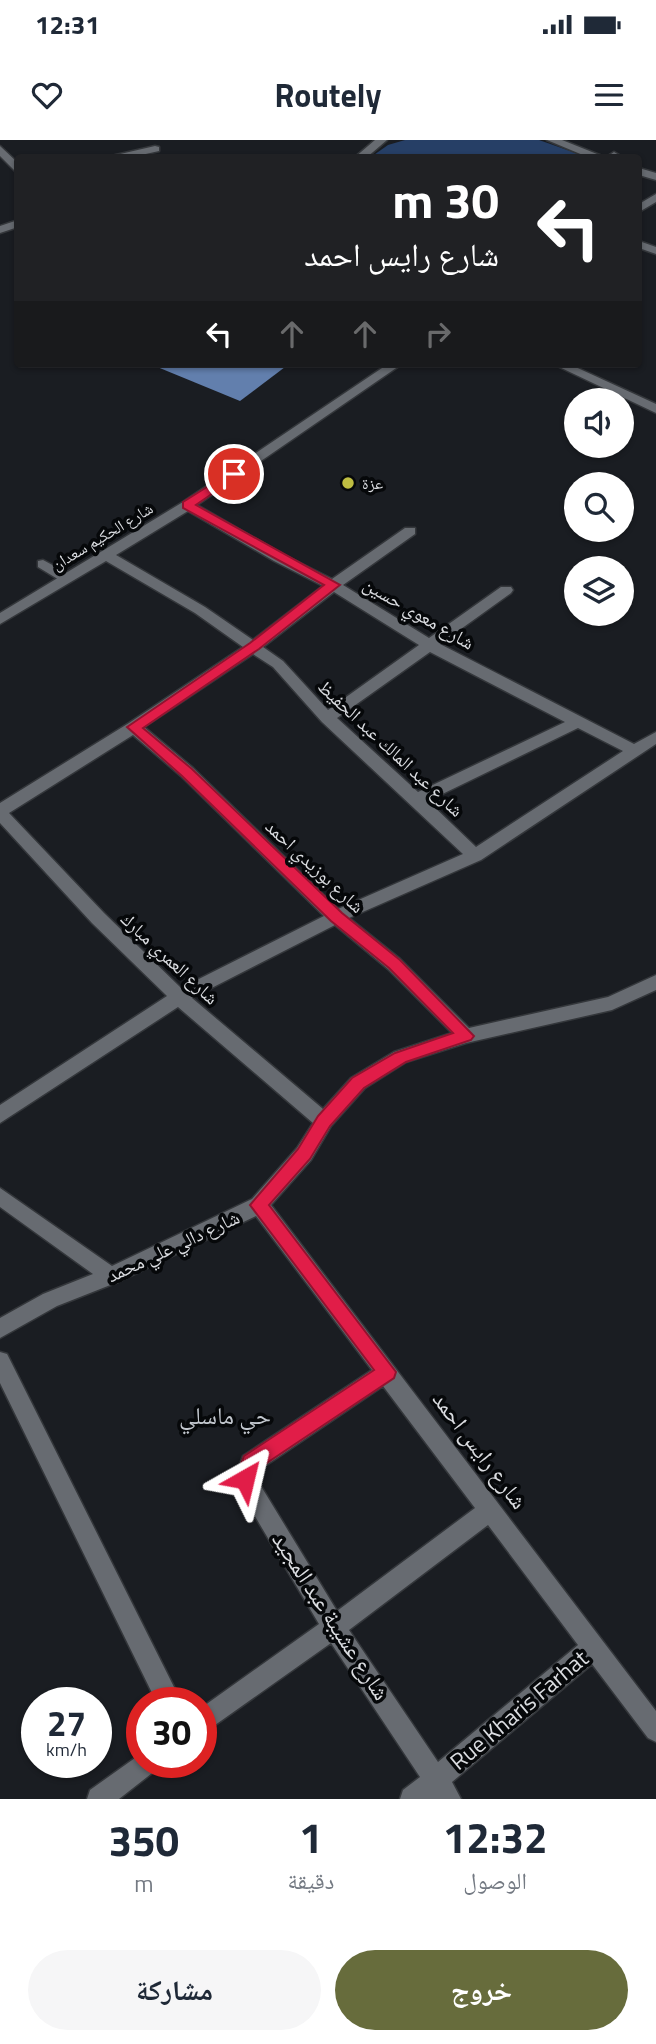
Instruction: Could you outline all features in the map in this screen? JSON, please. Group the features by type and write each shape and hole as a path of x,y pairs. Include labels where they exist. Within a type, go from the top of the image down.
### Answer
{"street":[{"path":"146,140 156,153"},
{"path":"364,154 382,140"},
{"path":"552,140 591,154"},
{"path":"0,149 14,171"},
{"name":"شارع الحكيم سعدان","path":"0,619 188,505 390,368"},
{"path":"568,368 656,409"},
{"name":"شارع معوي حسين","path":"188,505 333,585 431,646 633,750"},
{"path":"0,812 134,727 254,646 333,585 410,531"},
{"name":"شارع عبد المالك عبد الحفيظ","path":"105,554 200,610 278,664 327,719 417,799 475,856"},
{"path":"43,564 66,578"},
{"path":"327,719 506,590"},
{"path":"417,799 576,723"},
{"name":"شارع بوزيدي احمد","path":"134,727 187,772 337,917 394,964 466,1036"},
{"path":"0,1115 179,997 337,917 475,856 656,737"},
{"name":"شارع العمري مبارك","path":"0,812 98,918 179,997 324,1121"},
{"name":"شارع دالي علي محمد","path":"0,1329 50,1300 111,1276 259,1205 304,1154 324,1121 358,1083 400,1057 466,1036 612,1003 656,982"},
{"path":"0,1196 111,1276"},
{"name":"شارع رايس احمد","path":"259,1205 491,1508 656,1730"},
{"path":"0,1360 162,1687"},
{"name":"شارع عشيبة عبد المجيد","path":"387,1372 251,1463 246,1470 245,1479 334,1627 443,1788"},
{"path":"217,1711 491,1508"},
{"name":"Rue Kharis Farhat","path":"412,1799 443,1788 594,1647"},
{"path":"99,1799 127,1778"}],"shaded area":[{"path":"405,140 539,140 579,154 375,154 388,145"}],"building":[{"path":"160,368 284,368 240,401"}],"place":[{"name":"عزة","path":"348,483"}],"district":[{"name":"حي ماسلي","path":"225,1416"}],"route":[{"path":"234,474 188,505 279,558 333,585 254,646 134,727 187,772 337,917 394,964 466,1036 400,1057 358,1083 324,1121 304,1154 259,1205 387,1372 251,1463 246,1470 245,1479"}]}
